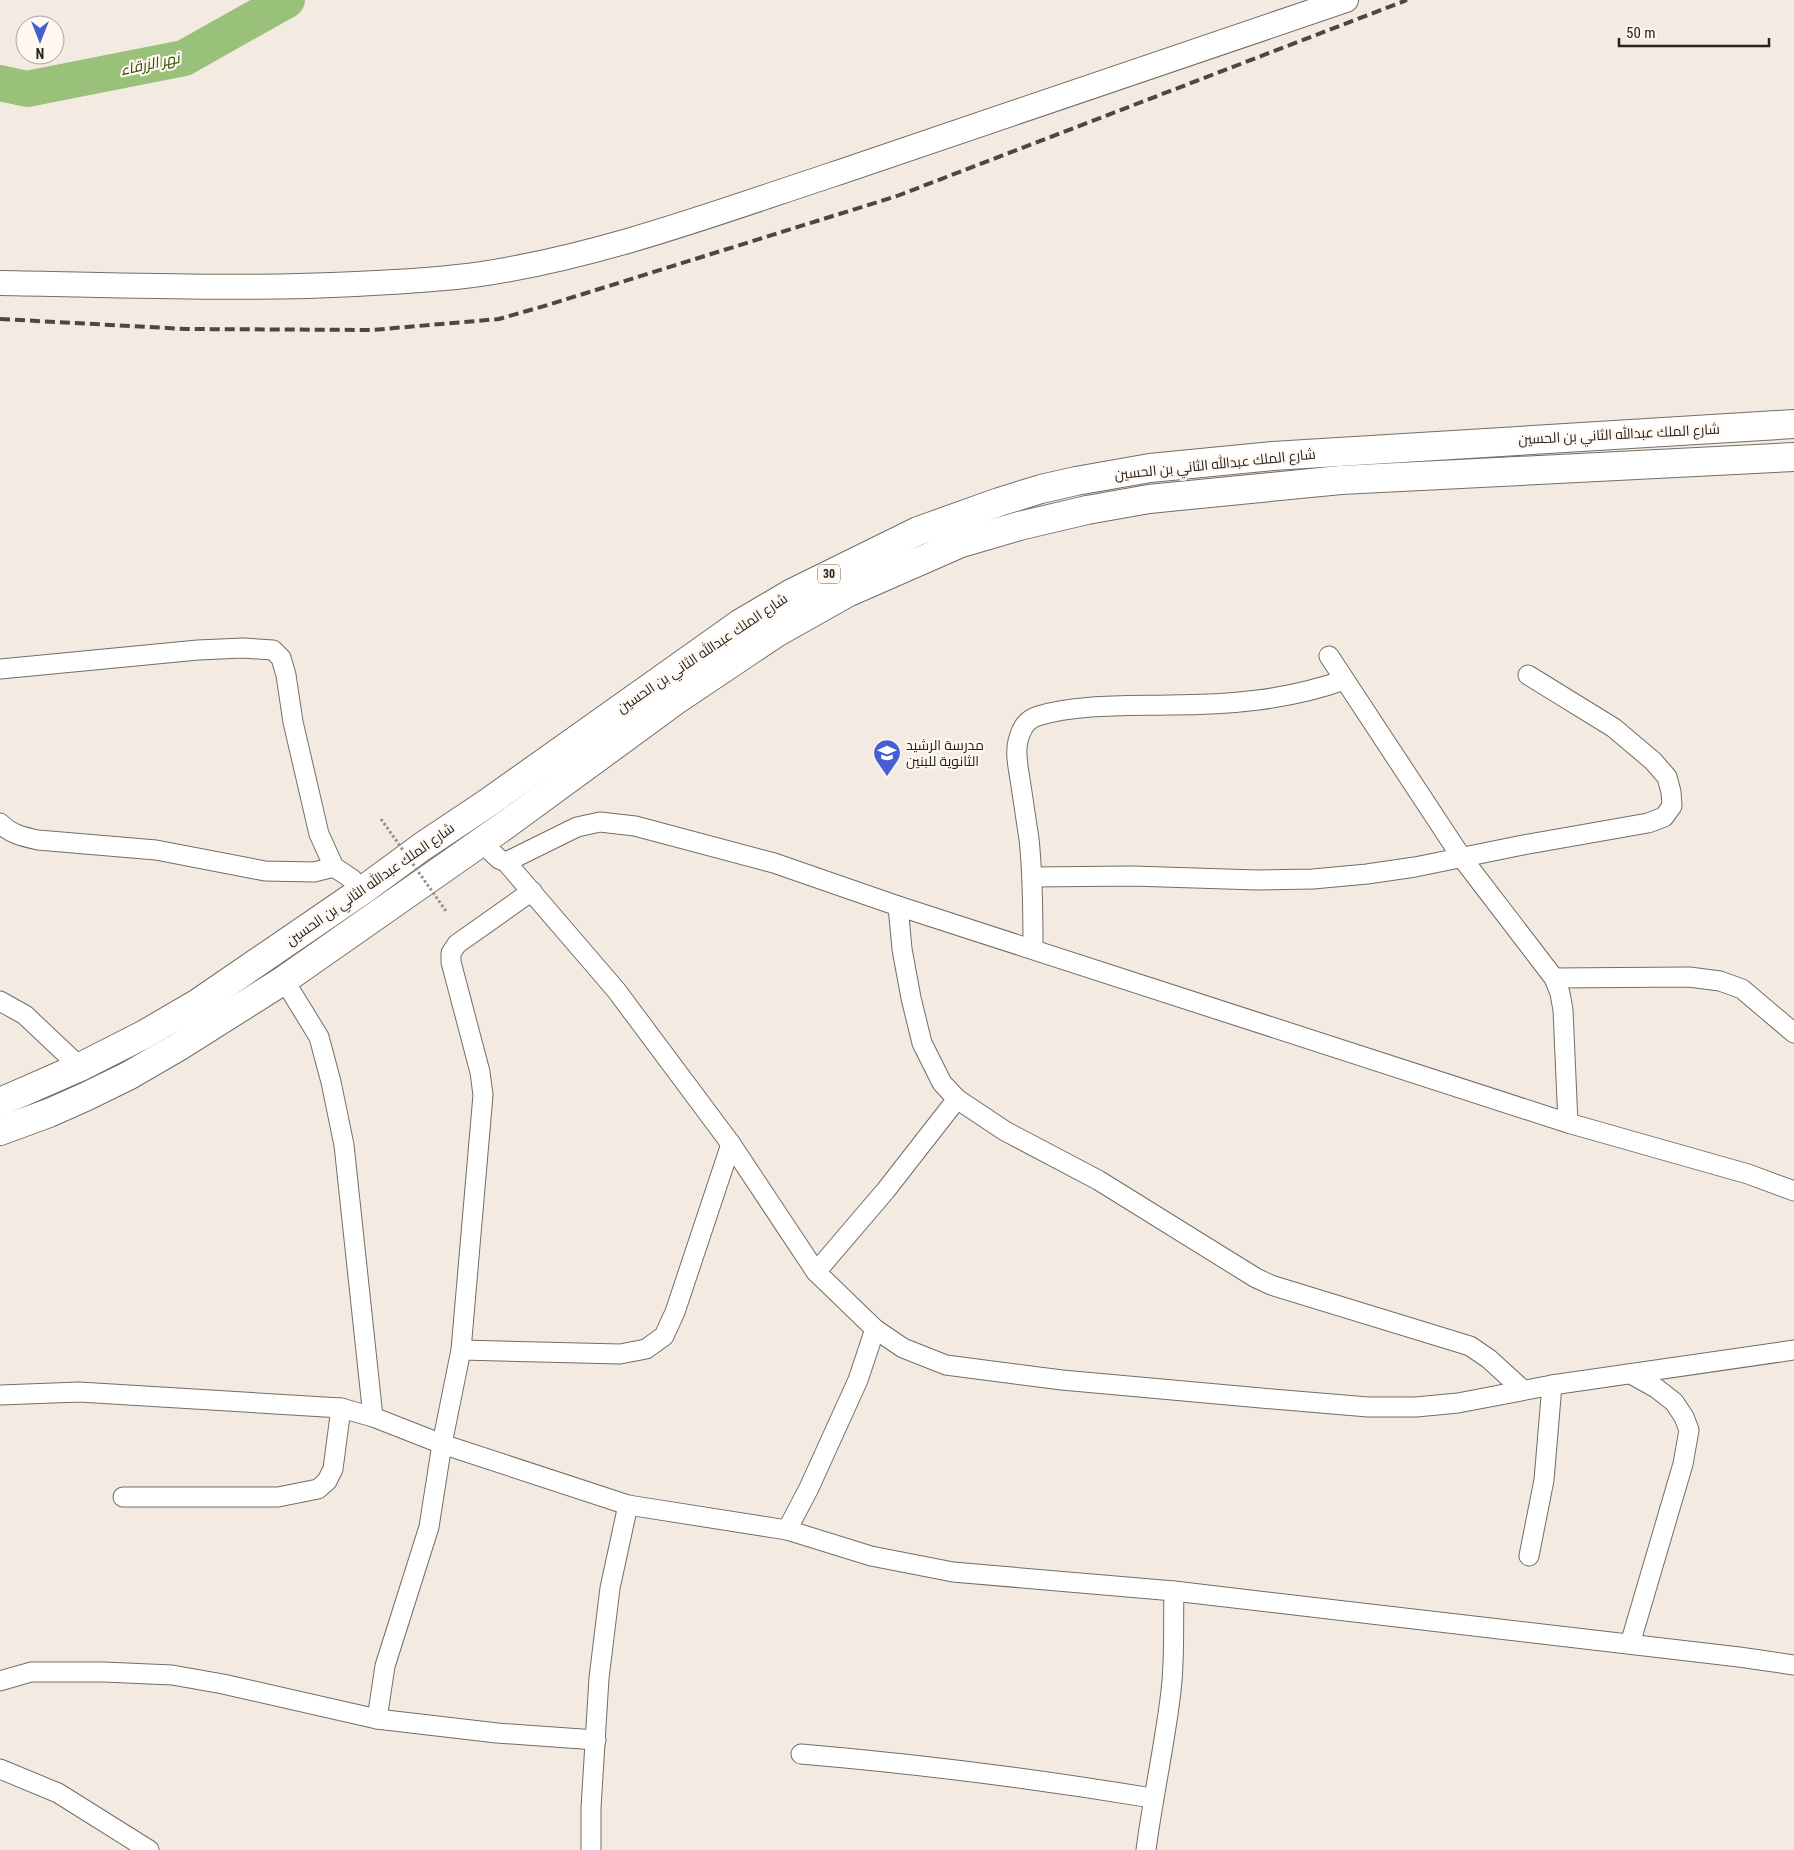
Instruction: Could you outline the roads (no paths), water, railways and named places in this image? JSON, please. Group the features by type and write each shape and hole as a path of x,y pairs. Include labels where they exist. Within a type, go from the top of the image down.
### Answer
{"main road":[{"name":"شارع الملك عبدالله الثاني بن الحسين","path":"0,1102 80,1067 145,1034 198,1003 363,890 741,624 792,592 910,535 999,502 1076,481 1159,467 1338,451 1794,424"},
{"path":"1338,451 1341,480"},
{"name":"شارع الملك عبدالله الثاني بن الحسين","path":"0,1131 49,1113 128,1076 178,1047 284,980 481,842 679,698 776,633 846,593 961,543 1019,526 1087,510 1149,499 1341,480 1794,457"}],"street":[{"path":"0,283 198,288 321,285 454,277 531,265 678,226 1037,107 1346,0"},
{"path":"0,669 198,650 243,648 273,650 281,658 286,675 293,722 319,834 334,867 352,879 363,890"},
{"path":"1329,656 1462,858 1554,978 1560,993 1563,1010 1568,1123"},
{"path":"1032,878 1132,876 1313,880 1376,873 1462,858 1523,844 1648,823 1664,817 1672,806 1671,792 1667,777 1653,761 1614,728 1528,675"},
{"path":"1033,948 1032,878 1017,744 1022,726 1036,717 1096,707 1187,705 1288,697 1318,690 1344,680"},
{"path":"506,862 577,826 600,822 635,826 774,862 898,906 1033,948 1568,1123 1748,1174 1794,1190"},
{"path":"0,823 4,828 21,836 38,840 156,850 205,858 264,872 314,872 334,867"},
{"path":"481,842 498,859 506,862 616,990 731,1144 816,1272 875,1329 903,1348 946,1364 1062,1380 1368,1407 1416,1407 1458,1403 1523,1390 1794,1350"},
{"path":"377,1719 385,1666 429,1527 442,1444 461,1350 483,1095 480,1072 451,962 451,953 457,944 532,891"},
{"path":"898,906 902,949 922,1043 942,1083 957,1099 1004,1131 1106,1185 1256,1278 1271,1285 1470,1346 1489,1359 1523,1390"},
{"path":"1554,978 1689,977 1720,981 1742,989 1794,1033"},
{"path":"284,980 319,1037 331,1082 344,1145 373,1417"},
{"path":"0,1001 25,1015 80,1067"},
{"path":"816,1272 886,1190 957,1099"},
{"path":"461,1350 620,1354 646,1349 664,1336 675,1312 731,1144"},
{"path":"787,1530 809,1488 858,1380 875,1329"},
{"path":"1630,1644 1683,1464 1689,1430 1674,1402 1656,1388 1631,1374"},
{"path":"1530,1556 1544,1480 1552,1386"},
{"path":"0,1395 79,1392 341,1408 373,1417 442,1444 628,1505 787,1530 871,1556 954,1572 1174,1590 1794,1665"},
{"path":"123,1497 278,1497 318,1489 327,1481 333,1469 341,1408"},
{"path":"591,1850 591,1808 599,1678 610,1588 628,1505"},
{"path":"1146,1850 1152,1798 1163,1752 1172,1688 1174,1590"},
{"path":"0,1681 31,1672 104,1672 172,1675 223,1684 377,1719 497,1733 596,1740"},
{"path":"801,1754 895,1762 1040,1780 1152,1798"},
{"path":"0,1769 58,1793 142,1848"}],"waterway":[{"name":"نهر الزرقاء","path":"0,83 27,89 184,58 287,0"}],"railway":[{"path":"0,319 186,329 372,330 499,319 897,196 1407,0"}],"place":[{"name":"مدرسة الرشيد الثانوية للبنين","path":"887,777"}]}
